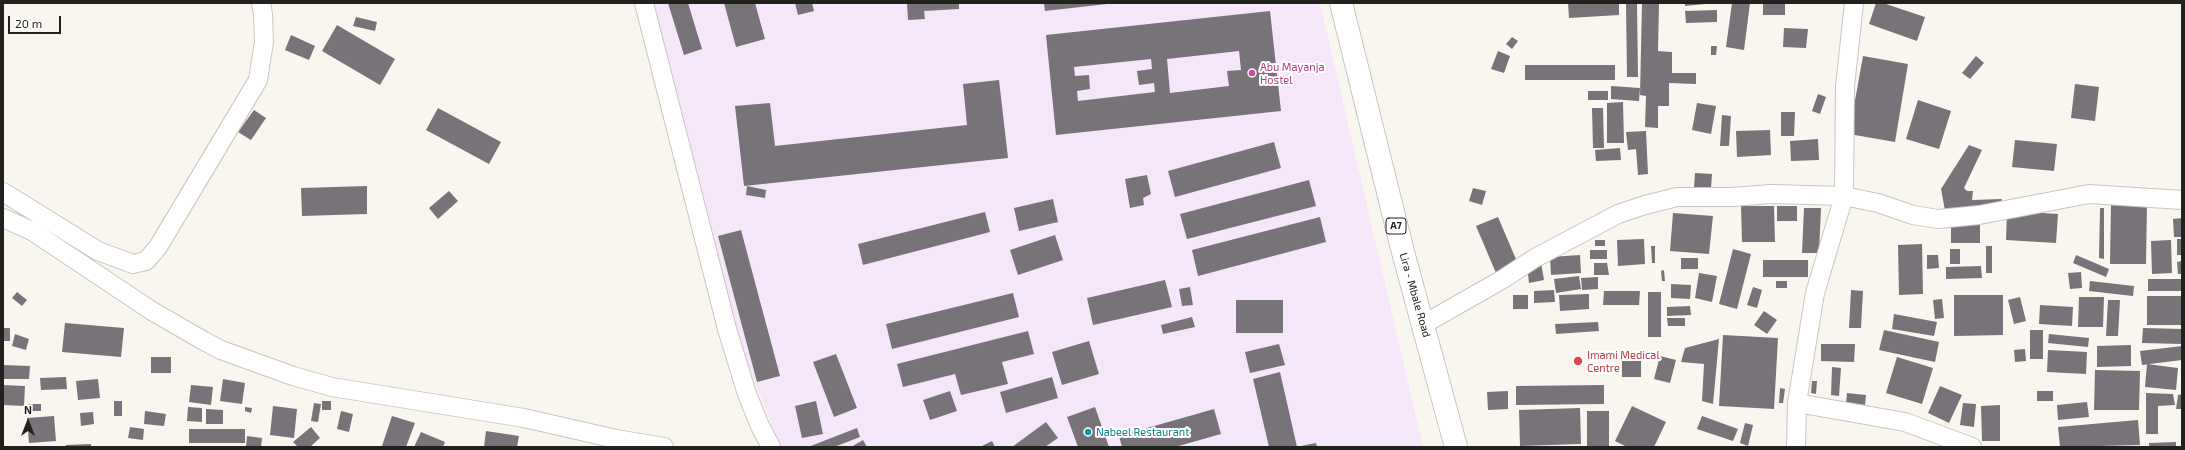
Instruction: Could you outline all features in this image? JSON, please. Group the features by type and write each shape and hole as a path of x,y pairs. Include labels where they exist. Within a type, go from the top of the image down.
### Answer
{"main road":[{"name":"Lira - Mbale Road","path":"1341,3 1403,252 1424,324 1456,447"}],"street":[{"path":"3,192 98,251 133,264 146,261 158,247 258,80 264,42 261,3"},
{"path":"644,3 727,329 747,394 760,426 771,447"},
{"path":"1796,447 1796,403 1815,293 1844,196 1845,86 1854,3"},
{"path":"1424,324 1497,283 1535,258 1618,214 1677,197 1732,197 1770,194 1844,196 1878,203 1913,215 1938,219 1979,215 2089,194 2182,200"},
{"path":"3,218 32,231 70,258 107,279 138,302 221,350 293,376 332,387 524,418 616,439 664,447"},
{"path":"1796,403 1905,422 1972,447"}],"shaded area":[{"path":"650,3 1320,3 1423,447 781,447 737,337 702,189"}],"building":[{"path":"668,3 688,3 702,49 684,55"},
{"path":"724,3 755,3 765,39 736,47"},
{"path":"795,3 812,3 814,11 798,15"},
{"path":"907,3 959,3 959,9 924,11 925,19 908,20"},
{"path":"1044,3 1107,3 1107,4 1045,11"},
{"path":"1568,3 1619,3 1619,15 1569,18"},
{"path":"1626,3 1637,3 1638,77 1627,77"},
{"path":"1642,3 1659,3 1658,51 1672,52 1672,73 1696,73 1696,84 1669,83 1669,106 1658,106 1658,128 1645,127 1646,96 1640,95"},
{"path":"1685,3 1705,3 1705,4 1685,6"},
{"path":"1732,3 1750,3 1744,50 1726,47"},
{"path":"1763,3 1785,3 1785,15 1763,15"},
{"path":"1876,3 1883,3 1925,17 1917,41 1869,24"},
{"path":"1717,10 1717,22 1686,23 1685,11"},
{"name":"Abu Mayanja Hostel","path":"1270,11 1281,111 1056,135 1046,35","holes":["1239,51 1241,70 1227,71 1229,86 1170,93 1167,59","1151,59 1152,69 1137,71 1139,85 1154,83 1155,92 1078,101 1077,91 1090,89 1089,75 1075,76 1074,67"]},
{"path":"356,17 377,22 375,31 353,26"},
{"path":"337,25 395,59 380,85 322,51"},
{"path":"1784,28 1808,29 1806,48 1783,47"},
{"path":"291,35 315,46 309,60 285,50"},
{"path":"1512,37 1518,41 1512,49 1506,44"},
{"path":"1711,46 1717,46 1716,55 1711,55"},
{"path":"1498,51 1510,56 1504,73 1491,69"},
{"path":"1863,56 1908,64 1895,142 1849,134"},
{"path":"1976,56 1984,63 1970,79 1962,73"},
{"path":"1525,65 1615,65 1615,80 1525,80"},
{"path":"999,80 1008,158 744,186 735,106 770,103 775,146 967,125 963,84"},
{"path":"2075,84 2099,87 2095,121 2071,118"},
{"path":"1611,86 1640,88 1639,101 1611,99"},
{"path":"1588,91 1608,91 1608,100 1588,100"},
{"path":"1818,94 1826,97 1820,114 1812,111"},
{"path":"1918,100 1951,111 1939,149 1906,139"},
{"path":"1623,102 1624,143 1607,143 1607,103"},
{"path":"1697,103 1716,106 1711,134 1692,130"},
{"path":"438,108 501,142 489,164 426,130"},
{"path":"1592,108 1603,108 1604,148 1593,148"},
{"path":"254,110 266,118 251,140 238,132"},
{"path":"1781,112 1795,112 1794,136 1781,136"},
{"path":"1722,115 1731,116 1729,146 1720,146"},
{"path":"1770,130 1771,155 1737,157 1736,131"},
{"path":"1646,131 1648,174 1638,175 1636,149 1628,150 1626,132"},
{"path":"1818,139 1819,160 1791,161 1790,141"},
{"path":"2015,140 2057,144 2054,171 2012,167"},
{"path":"1274,142 1281,168 1175,197 1168,171"},
{"path":"1969,145 1982,150 1964,188 1967,191 1973,191 1972,200 2002,199 2001,208 1946,216 1941,189"},
{"path":"1620,148 1621,160 1596,161 1595,150"},
{"path":"1695,173 1712,174 1711,189 1694,188"},
{"path":"1147,175 1151,194 1143,198 1144,205 1130,208 1125,179"},
{"path":"1309,180 1316,206 1187,239 1180,214"},
{"path":"367,186 367,214 302,216 301,188"},
{"path":"747,186 766,190 765,198 746,195"},
{"path":"1473,188 1486,191 1482,205 1469,201"},
{"path":"449,191 458,201 438,219 429,208"},
{"path":"1053,199 1058,222 1019,231 1014,208"},
{"path":"2111,203 2147,203 2146,264 2110,264"},
{"path":"1741,206 1774,206 1775,242 1742,242"},
{"path":"1777,206 1797,206 1797,221 1777,221"},
{"path":"1804,208 1821,208 1819,253 1802,253"},
{"path":"2100,208 2104,208 2104,259 2099,258"},
{"path":"2007,211 2058,214 2056,243 2006,240"},
{"path":"985,212 990,232 863,265 858,244"},
{"path":"1673,213 1713,216 1709,254 1670,251"},
{"path":"1320,217 1326,242 1198,276 1192,250"},
{"path":"1498,217 1518,264 1496,273 1476,226"},
{"path":"2182,218 2182,237 2174,237 2173,219"},
{"path":"1951,221 1980,221 1980,243 1951,243"},
{"path":"741,230 780,376 757,382 718,236"},
{"path":"1055,235 1063,260 1018,275 1010,250"},
{"path":"1644,239 1645,264 1618,266 1617,240"},
{"path":"2177,239 2182,239 2182,255 2177,255"},
{"path":"1595,240 1605,240 1605,246 1595,246"},
{"path":"2171,240 2172,273 2152,274 2151,241"},
{"path":"1922,244 1923,294 1899,295 1898,245"},
{"path":"1651,246 1655,246 1655,263 1652,263"},
{"path":"1986,246 1992,246 1992,273 1986,273"},
{"path":"1733,249 1751,254 1737,309 1719,304"},
{"path":"1950,249 1960,249 1960,264 1950,264"},
{"path":"1590,250 1607,250 1607,259 1590,259"},
{"path":"1580,255 1581,273 1551,275 1550,257"},
{"path":"1927,255 1938,255 1939,268 1927,269"},
{"path":"2076,255 2109,269 2106,277 2073,263"},
{"path":"1681,258 1698,258 1698,269 1681,269"},
{"path":"1763,260 1808,260 1808,277 1763,277"},
{"path":"2182,261 2182,274 2178,274 2177,262"},
{"path":"1541,263 1544,280 1529,283 1527,265"},
{"path":"1594,263 1607,263 1609,275 1594,275"},
{"path":"1981,266 1982,278 1946,279 1946,267"},
{"path":"1664,270 1665,281 1662,281 1661,271"},
{"path":"2081,272 2082,288 2070,289 2068,273"},
{"path":"1699,273 1717,276 1712,302 1695,298"},
{"path":"1579,276 1581,289 1556,293 1554,279"},
{"path":"1598,277 1598,289 1582,290 1581,278"},
{"path":"2148,279 2182,279 2182,291 2148,291"},
{"path":"1165,280 1172,307 1093,325 1087,298"},
{"path":"1776,281 1787,281 1787,288 1776,288"},
{"path":"2090,281 2134,286 2133,296 2089,291"},
{"path":"1671,284 1691,285 1690,299 1671,298"},
{"path":"1190,287 1193,305 1182,306 1179,289"},
{"path":"1753,287 1762,290 1757,308 1747,305"},
{"path":"1554,290 1555,302 1534,303 1534,291"},
{"path":"1851,290 1863,291 1861,328 1849,328"},
{"path":"1604,291 1640,291 1639,305 1603,305"},
{"path":"17,292 27,300 22,306 12,298"},
{"path":"1648,292 1661,292 1661,337 1648,337"},
{"path":"1013,293 1019,317 892,349 886,324"},
{"path":"1589,294 1589,309 1560,311 1559,295"},
{"path":"1513,295 1528,295 1528,309 1513,309"},
{"path":"1954,295 2003,295 2003,335 1954,336"},
{"path":"2147,296 2182,296 2182,325 2147,325"},
{"path":"2020,297 2026,321 2014,324 2008,300"},
{"path":"2079,297 2104,297 2103,327 2078,327"},
{"path":"1942,299 1944,318 1935,319 1933,300"},
{"path":"1236,300 1283,300 1283,333 1236,333"},
{"path":"2108,300 2120,300 2118,336 2106,336"},
{"path":"2040,305 2073,307 2072,326 2039,324"},
{"path":"1690,306 1691,315 1667,316 1667,307"},
{"path":"1764,311 1777,320 1767,334 1754,325"},
{"path":"1894,314 1937,322 1934,336 1892,329"},
{"path":"1192,317 1195,327 1163,334 1161,325"},
{"path":"1667,318 1685,318 1685,326 1668,326"},
{"path":"1598,322 1599,331 1556,334 1555,324"},
{"path":"65,323 124,328 121,357 62,352"},
{"path":"3,328 10,328 10,341 3,341"},
{"path":"2143,328 2182,329 2182,344 2142,343"},
{"path":"1884,330 1939,342 1935,362 1879,350"},
{"path":"2030,330 2043,330 2043,359 2030,359"},
{"path":"1028,331 1034,354 1002,362 1008,384 961,395 955,374 903,387 897,364"},
{"path":"15,334 29,339 26,350 12,346"},
{"path":"2049,334 2089,338 2088,347 2048,343"},
{"path":"1723,335 1778,338 1774,409 1719,406"},
{"path":"1719,339 1713,404 1702,401 1704,364 1681,362 1685,348"},
{"path":"1089,341 1099,374 1062,385 1052,352"},
{"path":"1279,344 1285,365 1250,373 1245,352"},
{"path":"1821,344 1855,344 1854,362 1821,361"},
{"path":"2131,345 2131,366 2097,367 2097,346"},
{"path":"2182,346 2182,360 2142,365 2140,351"},
{"path":"2025,349 2026,361 2015,362 2014,350"},
{"path":"2048,350 2087,352 2086,374 2047,372"},
{"path":"836,354 857,408 834,417 813,362"},
{"path":"1660,356 1676,360 1670,383 1654,379"},
{"path":"151,357 171,357 171,373 151,373"},
{"path":"1897,357 1933,368 1922,404 1886,393"},
{"path":"1622,361 1641,361 1641,377 1622,377"},
{"path":"2147,364 2178,368 2176,390 2145,387"},
{"path":"3,365 30,366 29,379 3,379"},
{"path":"1832,367 1841,368 1839,396 1831,395"},
{"path":"2095,370 2140,371 2139,410 2094,410"},
{"path":"1280,372 1297,447 1269,447 1253,379"},
{"path":"66,377 67,389 41,390 40,378"},
{"path":"1052,377 1058,398 1006,413 1000,392"},
{"path":"98,379 100,398 78,400 76,381"},
{"path":"223,379 245,383 242,404 220,401"},
{"path":"1812,381 1817,381 1816,394 1811,393"},
{"path":"3,385 25,386 24,406 3,405"},
{"path":"191,385 213,387 211,405 189,402"},
{"path":"1604,385 1604,404 1516,405 1516,386"},
{"path":"1940,386 1962,395 1949,423 1928,413"},
{"path":"1780,388 1785,389 1783,403 1779,403"},
{"path":"950,391 957,411 930,420 923,400"},
{"path":"1508,391 1508,409 1488,410 1487,392"},
{"path":"2037,391 2053,391 2053,401 2037,401"},
{"path":"1847,393 1866,395 1865,405 1846,403"},
{"path":"2146,393 2173,394 2175,405 2158,406 2158,434 2146,434"},
{"path":"2182,394 2182,409 2176,409 2178,395"},
{"path":"114,401 122,401 122,416 114,416"},
{"path":"322,401 331,401 331,410 322,410"},
{"path":"816,401 823,434 802,438 795,406"},
{"path":"2087,402 2089,417 2058,420 2057,405"},
{"path":"314,403 321,404 318,422 311,421"},
{"path":"1963,403 1976,404 1974,427 1960,425"},
{"path":"28,404 41,404 41,411 28,411"},
{"path":"2000,405 2000,441 1982,441 1981,406"},
{"path":"273,406 297,409 294,438 270,435"},
{"path":"1632,406 1666,422 1654,447 1627,447 1615,441"},
{"path":"188,407 202,408 202,422 187,421"},
{"path":"245,407 252,408 251,413 245,411"},
{"name":"Nabeel Restaurant","path":"1095,407 1109,447 1078,447 1067,417"},
{"path":"1580,408 1581,444 1520,446 1519,410"},
{"path":"206,409 223,410 223,424 206,424"},
{"path":"1214,409 1221,434 1175,447 1122,447 1119,436"},
{"path":"145,411 166,414 164,426 144,424"},
{"path":"341,411 353,414 349,432 337,429"},
{"path":"1587,411 1609,411 1609,446 1587,446"},
{"path":"93,412 94,424 81,426 80,413"},
{"path":"54,416 56,441 29,443 27,418"},
{"path":"392,416 415,423 406,447 382,446"},
{"path":"1702,416 1738,429 1733,441 1697,429"},
{"path":"2138,420 2140,445 2060,447 2058,427"},
{"path":"1046,422 1058,438 1045,447 1012,447"},
{"path":"1745,423 1753,425 1748,446 1740,443"},
{"path":"130,427 144,429 143,440 128,438"},
{"path":"311,427 320,438 310,447 298,447 293,442"},
{"path":"857,428 860,437 834,447 808,447"},
{"path":"189,429 245,429 245,443 189,443"},
{"path":"486,431 519,436 517,447 484,447"},
{"path":"421,432 445,442 443,447 414,447"},
{"path":"247,436 262,438 261,447 246,447"},
{"path":"863,440 867,447 851,447"},
{"path":"992,441 995,447 980,447"},
{"path":"2176,442 2176,447 2149,447 2149,443"},
{"path":"1316,443 1317,447 1301,447 1301,446"},
{"path":"91,444 91,447 66,447 66,445"}],"place":[{"name":"Abu Mayanja Hostel","path":"1252,73"},
{"name":"Imami Medical Centre","path":"1578,361"},
{"name":"Nabeel Restaurant","path":"1088,432"}]}
